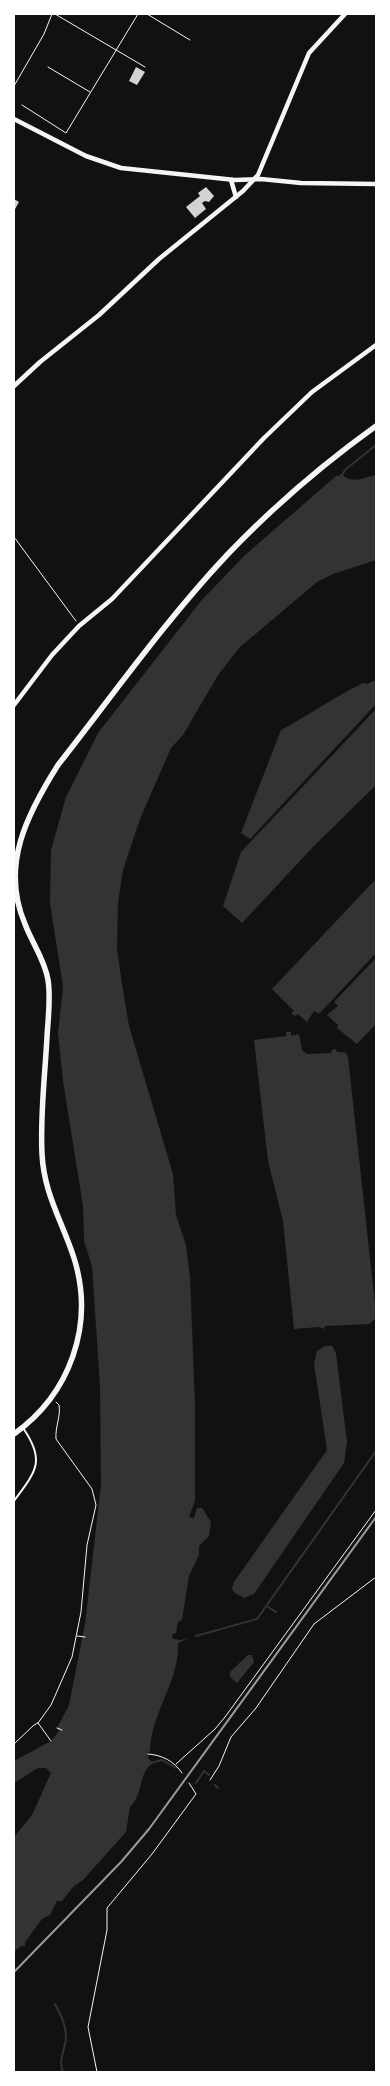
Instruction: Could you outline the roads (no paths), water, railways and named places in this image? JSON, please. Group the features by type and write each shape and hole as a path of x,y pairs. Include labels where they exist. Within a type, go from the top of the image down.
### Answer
{"main road":[{"path":"14,1434 23,1428 51,1399 73,1359 80,1329 82,1303 78,1273 54,1212 43,1167 42,1133 48,988 45,968 25,924 17,898 15,860 20,839 40,793 58,766 198,587 269,514 317,472 376,426"}],"street":[{"path":"14,386 40,362 103,312 165,254 254,180 261,170 309,53 345,14"},
{"path":"14,118 86,156 121,168 232,180 376,184"},
{"path":"232,180 236,196"},
{"path":"14,705 52,654 79,626 112,599 238,464 312,392 376,345"}],"lane":[{"path":"14,1500 34,1474 37,1464 36,1448 23,1428"}],"waterway":[{"path":"341,476 346,469 376,445"},
{"path":"196,1636 257,1619 376,1451"},
{"path":"268,1607 276,1612"},
{"path":"151,1763 162,1760 176,1768"},
{"path":"196,1783 204,1771 209,1775"},
{"path":"215,1785 218,1788"},
{"path":"55,2004 63,2020 66,2033 61,2059 63,2072"}],"railway":[{"path":"14,1972 121,1862 149,1829 376,1517"}]}
